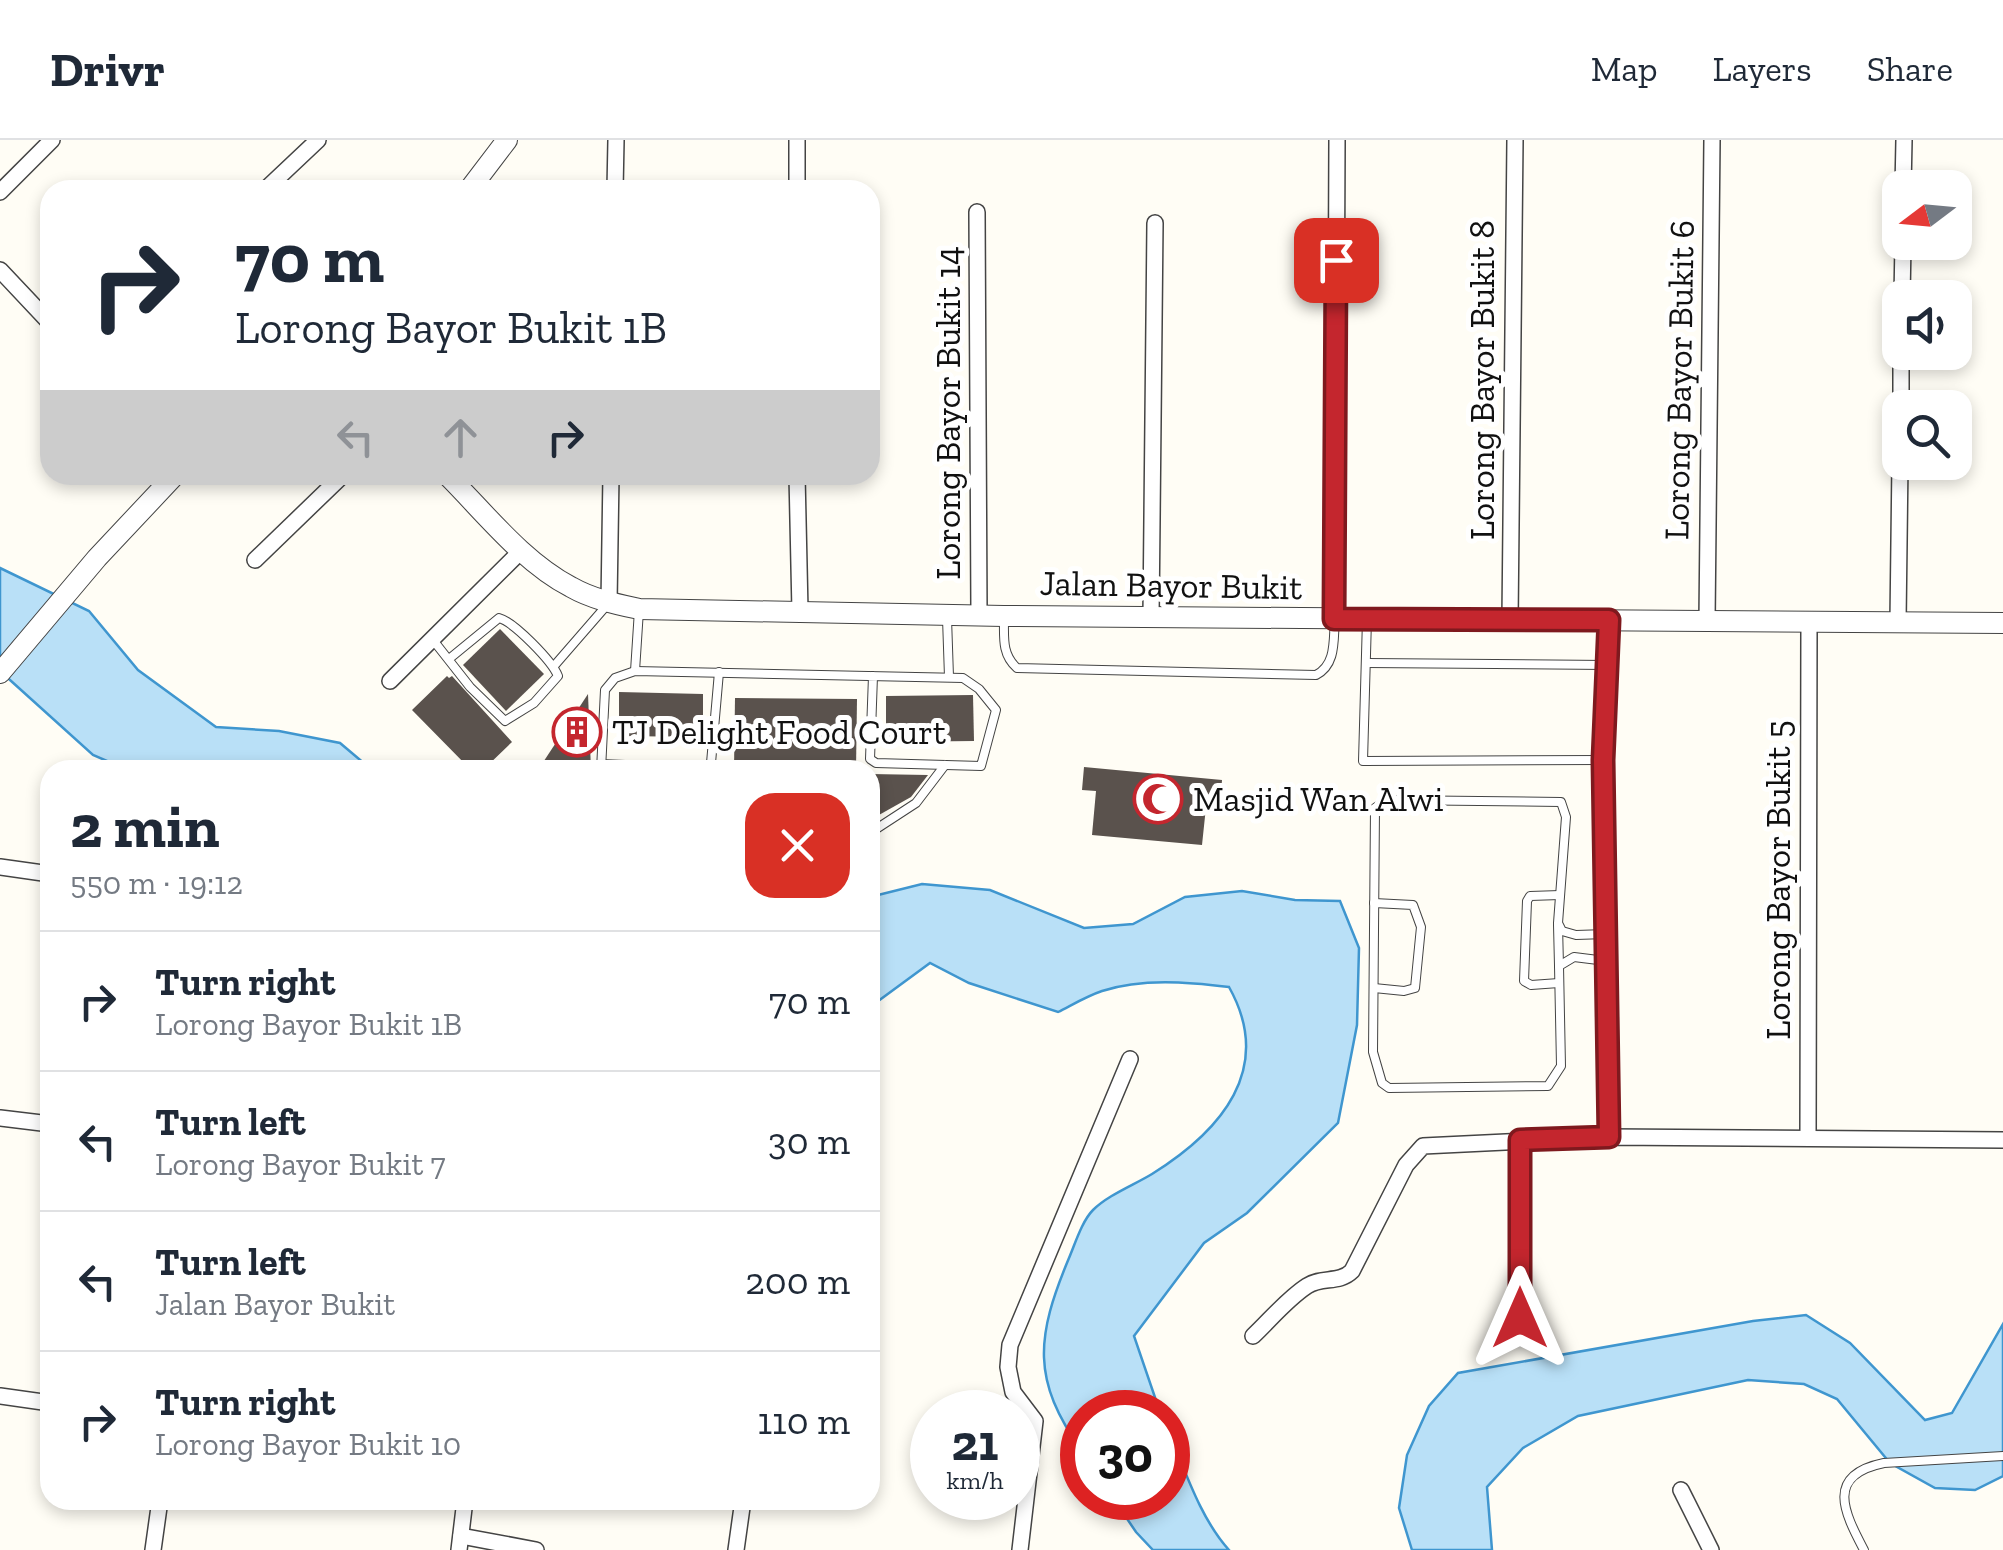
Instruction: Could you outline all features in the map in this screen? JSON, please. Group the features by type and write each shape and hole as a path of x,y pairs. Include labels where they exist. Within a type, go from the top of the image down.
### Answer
{"street":[{"path":"0,192 52,140"},
{"path":"276,180 318,140"},
{"path":"477,180 507,140"},
{"path":"615,180 616,140"},
{"path":"796,140 797,180"},
{"path":"1334,619 1337,140"},
{"name":"Lorong Bayor Bukit 8","path":"1510,620 1514,140"},
{"name":"Lorong Bayor Bukit 6","path":"1707,621 1712,140"},
{"path":"1904,140 1904,170"},
{"name":"Lorong Bayor Bukit 14","path":"977,212 979,614"},
{"path":"1151,617 1154,223"},
{"path":"0,270 40,312"},
{"path":"1898,622 1900,480"},
{"path":"0,673 97,558 166,485"},
{"path":"255,560 333,485"},
{"name":"Jalan Bayor Bukit","path":"457,485 545,571 572,588 639,610 2003,623"},
{"path":"609,603 611,485"},
{"path":"797,485 800,612"},
{"path":"390,681 522,550"},
{"path":"1609,620 1603,760 1609,1137"},
{"name":"Lorong Bayor Bukit 5","path":"1808,1138 1809,622"},
{"path":"0,866 40,872"},
{"path":"1020,1550 1036,1430 1032,1413 1013,1392 1008,1367 1010,1345 1130,1059"},
{"path":"0,1118 40,1123"},
{"path":"1253,1336 1306,1286 1346,1277 1406,1166 1423,1146 1609,1137 2003,1140"},
{"path":"1520,1140 1520,1318"},
{"path":"0,1396 40,1402"},
{"path":"1681,1490 1711,1550"},
{"path":"154,1550 159,1510"},
{"path":"464,1510 460,1543 536,1550"},
{"path":"736,1550 741,1510"}],"lane":[{"path":"554,666 609,603"},
{"path":"635,670 639,610"},
{"path":"947,614 948,677"},
{"path":"1004,616 1005,650 1017,668 1316,675 1330,662 1334,619"},
{"path":"434,640 470,687 504,721 534,703 558,676 554,666 506,619 499,618 449,659"},
{"path":"1367,619 1363,760 1603,760"},
{"path":"1367,663 1609,665"},
{"path":"600,760 605,690 615,678 635,670 963,678 978,688 996,710 981,766 880,762"},
{"path":"711,760 719,672"},
{"path":"872,676 872,760"},
{"path":"880,826 916,803 945,766"},
{"path":"1386,800 1561,802 1566,818 1558,923 1562,1066 1548,1086 1389,1088 1382,1083 1374,1052 1374,903 1375,808 1386,800"},
{"path":"1559,983 1531,985 1524,981 1526,902 1530,896 1560,895"},
{"path":"1374,903 1413,905 1421,927 1415,988 1374,988"},
{"path":"1558,923 1562,931 1576,935 1606,934"},
{"path":"1558,966 1574,957 1606,961"},
{"path":"1864,1550 1843,1508 1844,1490 1853,1475 1866,1466 2003,1456"}],"water":[{"path":"0,568 89,611 138,670 216,727 279,731 340,743 360,760 105,760 93,755 0,671"},
{"path":"922,884 990,890 1084,928 1133,924 1185,897 1242,891 1295,900 1340,901 1359,948 1357,1025 1338,1123 1247,1213 1204,1243 1134,1336 1152,1390 1060,1390 1060,1415 1047,1380 1045,1335 1058,1286 1079,1233 1093,1210 1177,1157 1219,1118 1243,1071 1246,1045 1242,1017 1229,987 1133,984 1096,993 1058,1012 969,983 930,963 880,1000 880,894"},
{"path":"1806,1315 1850,1343 1925,1420 1952,1413 2003,1324 2003,1476 1975,1490 1935,1488 1890,1463 1837,1399 1804,1384 1748,1380 1578,1416 1523,1448 1487,1487 1492,1550 1412,1550 1399,1508 1407,1455 1429,1406 1458,1373"},
{"path":"1190,1484 1201,1509 1229,1550 1153,1550 1128,1520 1190,1520"}],"building":[{"path":"500,629 544,674 506,711 463,665"},
{"path":"447,676 452,676 512,742 493,760 461,760 412,710"},
{"path":"619,692 703,694 703,737 619,736"},
{"name":"TJ Delight Food Court","path":"588,694 591,760 545,760"},
{"path":"973,695 974,741 886,742 886,696"},
{"path":"735,698 857,699 856,760 734,760"},
{"name":"Masjid Wan Alwi","path":"1084,767 1222,780 1220,808 1206,807 1202,845 1092,835 1096,791 1082,790"},
{"path":"880,774 928,775 911,797 880,814"}],"place":[{"name":"TJ Delight Food Court","path":"577,732"},
{"name":"Masjid Wan Alwi","path":"1158,799"}],"route":[{"path":"1336,260 1334,619 1609,620 1603,760 1609,1137 1520,1140 1520,1318"}]}
